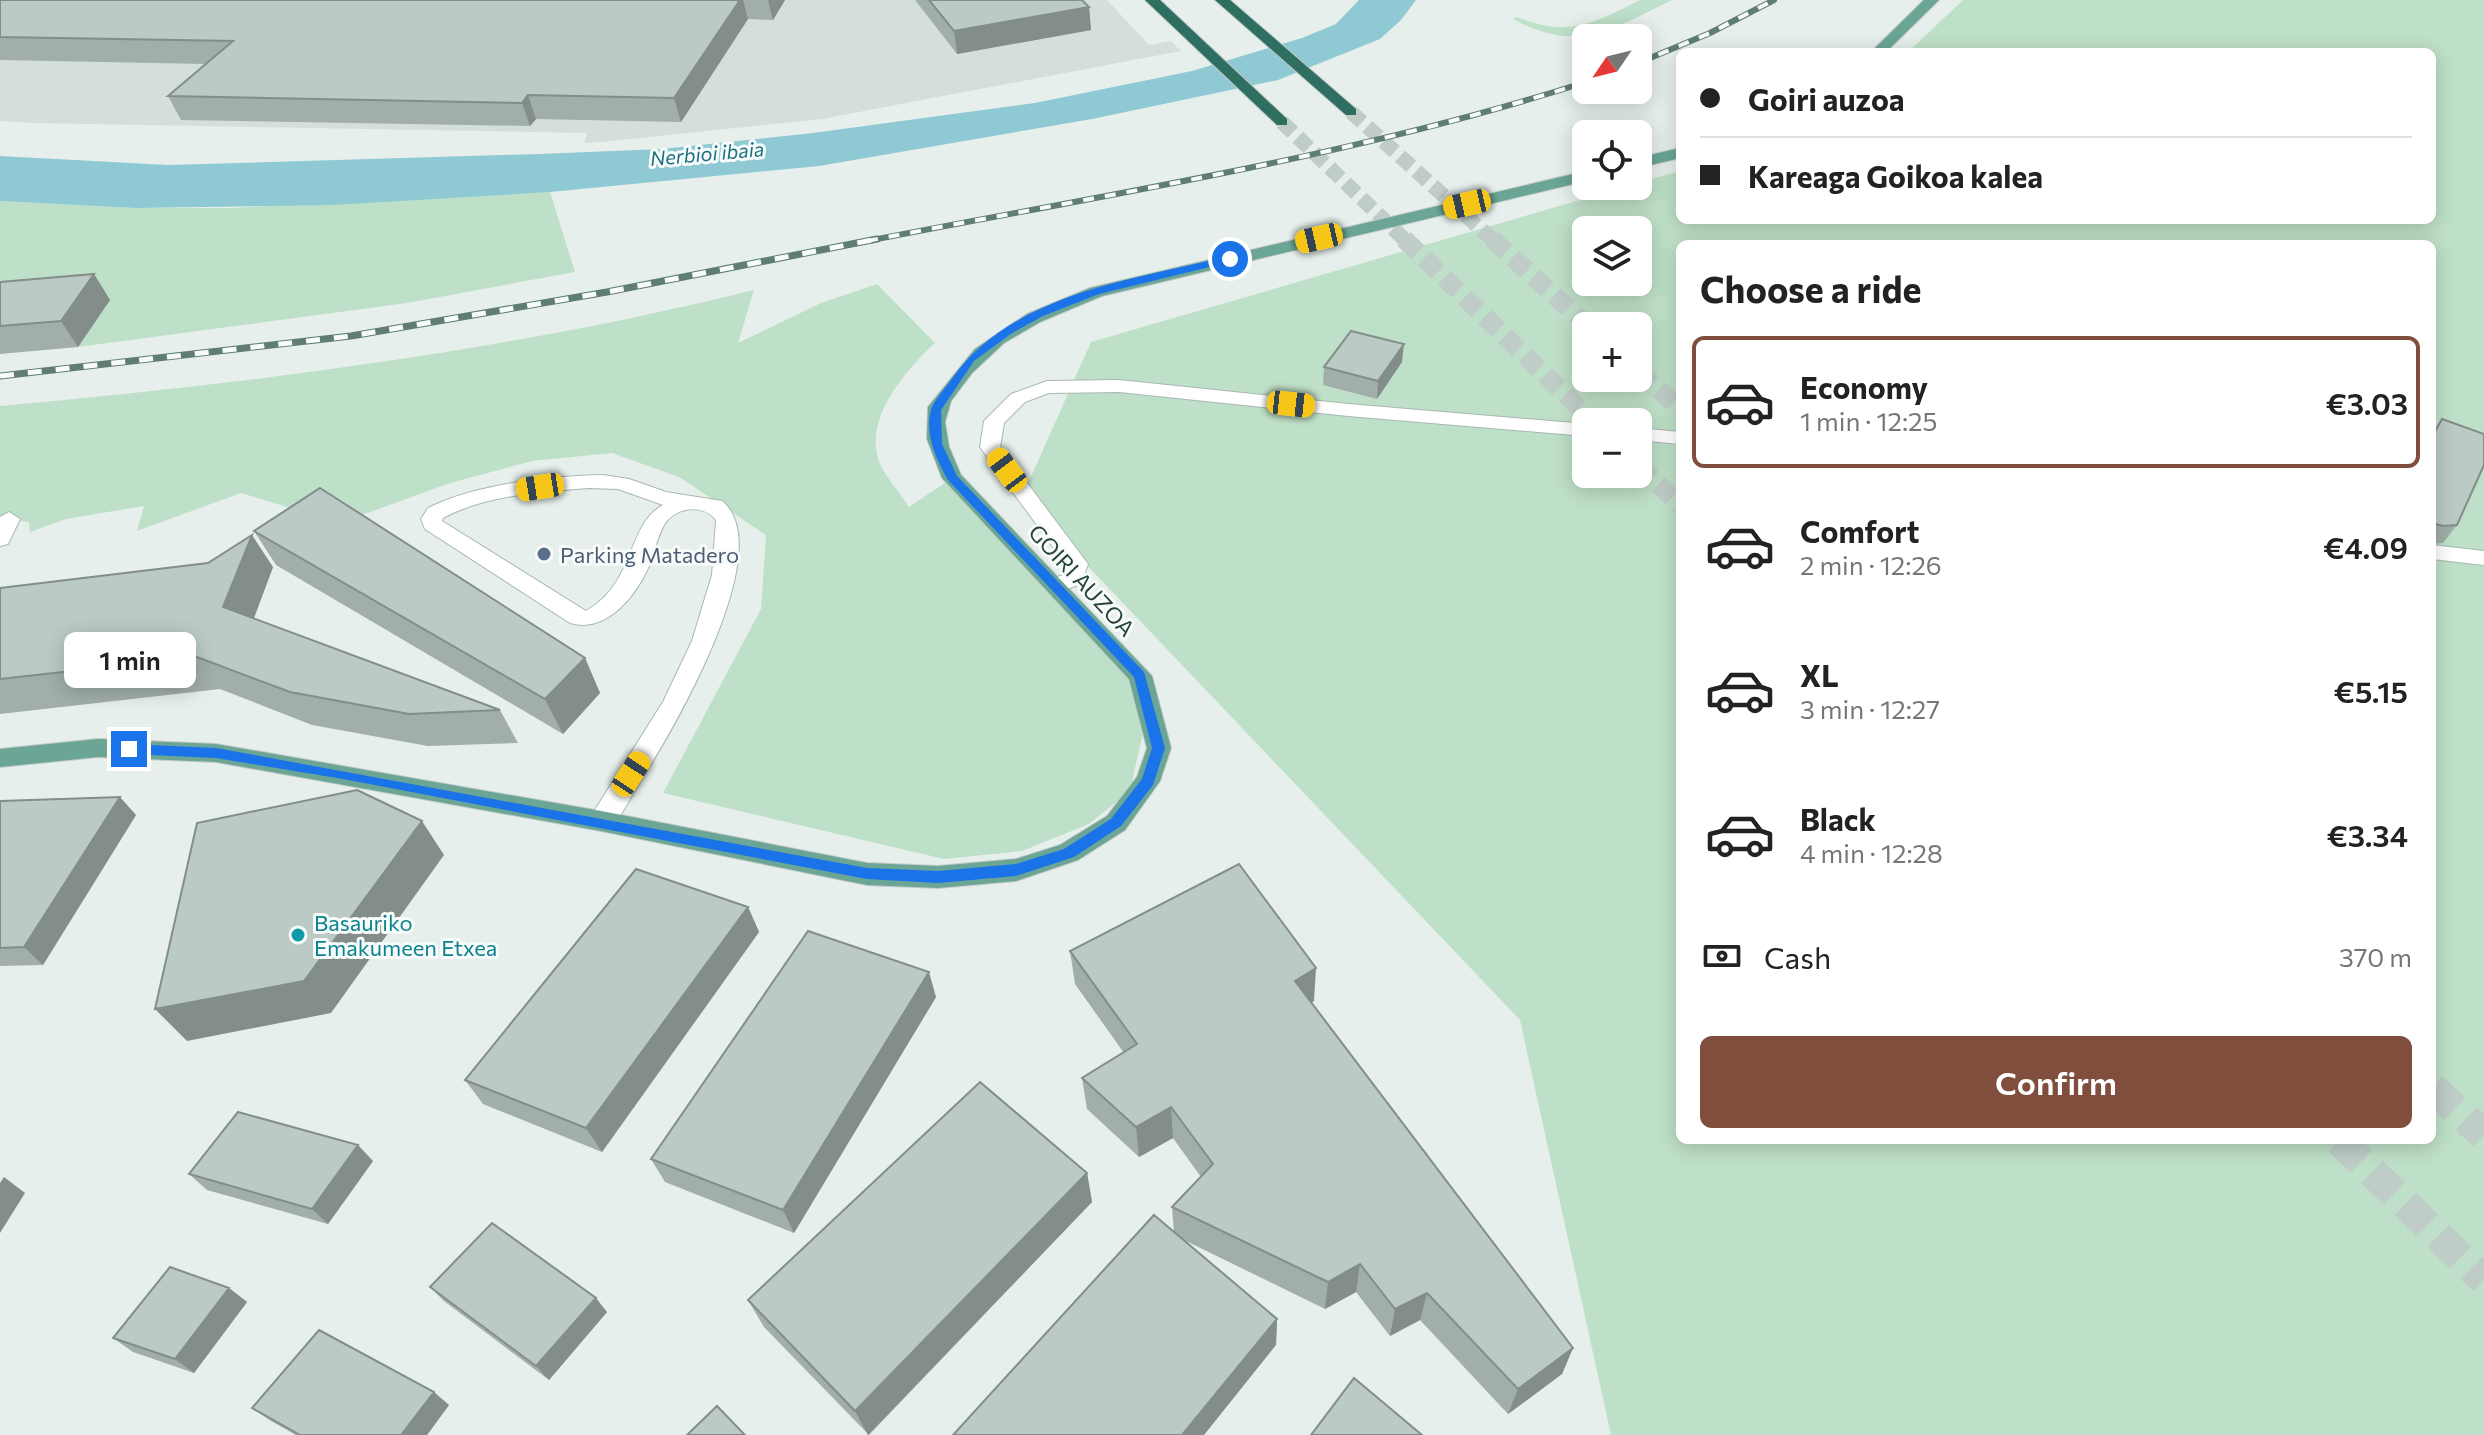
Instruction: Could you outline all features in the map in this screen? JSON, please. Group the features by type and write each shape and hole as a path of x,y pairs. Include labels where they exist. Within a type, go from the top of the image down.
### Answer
{"highway":[{"path":"1152,0 1282,122"},
{"path":"1222,0 1351,112"}],"main road":[{"path":"1882,48 1932,0"},
{"path":"1652,160 1676,154"},
{"name":"GOIRI AUZOA","path":"601,821 867,874 938,877 1016,870 1069,853 1116,823 1148,781 1159,748 1140,676 952,478 936,444 936,410 970,359 1008,331 1039,314 1096,292 1572,179"},
{"path":"0,758 98,748 216,753 601,821"}],"street":[{"path":"1055,586 1073,579 1077,564 990,447 994,421 1018,398 1047,387 1119,386 1572,429"},
{"path":"1652,435 1676,438"},
{"path":"601,821 661,728 704,646 720,590 729,529 727,520 716,506 693,502 647,494 621,482 601,480 505,492 445,508 431,519 432,524 578,618 586,620 603,612 634,575 660,516 693,502"},
{"path":"0,539 9,519"},
{"path":"2436,552 2484,558"}],"shaded area":[{"path":"0,0 1107,0 1149,45 1171,41 1181,51 822,119 601,142 584,143 587,133 33,123 0,121"}],"green space":[{"path":"1640,0 1672,0 1622,24 1584,24"},
{"path":"1963,0 2484,0 2484,1435 1611,1435 1520,1020 1022,497 1091,342 1580,200 1652,200 1652,179 1676,172 1676,224 2436,224 2436,48 1912,48"},
{"path":"1517,17 1572,26 1572,36 1557,35 1513,19"},
{"path":"550,192 575,272 407,303 78,347 109,301 0,309 0,201 135,208 229,208"},
{"path":"877,284 935,343 911,367 881,414 876,432 876,449 887,476 909,507 952,478 1127,666 1143,732 1130,791 1089,824 1022,851 944,859 663,793 761,609 766,535 679,477 612,453 532,461 450,483 340,523 241,493 137,531 144,506 66,519 30,532 29,522 0,517 0,406 190,387 380,362 568,331 754,290 738,343 821,303"}],"water":[{"name":"Nerbioi ibaia","path":"1359,0 1416,0 1401,20 1380,39 1278,80 1092,119 819,166 550,192 333,205 135,208 0,201 0,156 168,165 662,149 813,133 1035,103 1192,71 1302,38 1336,24"}],"building":[{"path":"0,0 740,0 674,98 528,95 522,103 168,96 233,41 0,37"},
{"path":"929,0 1082,0 1089,7 954,31"},
{"path":"94,274 61,321 0,326 0,282"},
{"path":"1351,331 1404,344 1378,381 1324,367"},
{"path":"2442,419 2484,434 2484,465 2457,525 2436,524 2436,430"},
{"path":"320,488 585,658 545,699 254,531"},
{"path":"252,535 223,607 500,710 409,714 290,692 197,657 0,679 0,588 208,563"},
{"name":"Basauriko Emakumeen Etxea","path":"357,790 422,821 304,981 155,1009 197,823"},
{"path":"120,797 24,947 0,948 0,801"},
{"path":"1239,864 1316,968 1295,981 1573,1348 1518,1389 1427,1293 1395,1309 1360,1264 1328,1282 1172,1207 1213,1164 1171,1107 1136,1127 1082,1078 1137,1044 1070,951"},
{"path":"636,869 748,907 586,1128 465,1080"},
{"path":"808,931 929,972 783,1210 651,1159"},
{"path":"980,1082 1087,1173 855,1411 748,1300"},
{"path":"238,1112 358,1145 312,1209 189,1174"},
{"path":"1154,1215 1277,1319 1182,1435 953,1435"},
{"path":"492,1223 596,1298 536,1366 430,1287"},
{"path":"170,1267 229,1288 175,1359 113,1338"},
{"path":"319,1330 434,1392 401,1435 300,1435 252,1408"},
{"path":"1354,1378 1422,1435 1311,1435"},
{"path":"717,1406 745,1435 687,1435"}],"tunnel":[{"path":"1351,112 1494,241"},
{"path":"1282,122 1406,241"},
{"path":"1404,239 1579,408"},
{"path":"1492,239 1573,312"},
{"path":"1652,384 1676,405"},
{"path":"1652,478 1676,501"},
{"path":"2436,1092 2484,1135"},
{"path":"2343,1144 2484,1280"}],"railway":[{"path":"1652,57 1710,33 1774,0"},
{"path":"867,241 1319,153 1409,132 1572,86"},
{"path":"0,376 351,336 607,292 877,239"}],"place":[{"name":"Parking Matadero","path":"544,554"},
{"name":"Basauriko Emakumeen Etxea","path":"298,935"}],"route":[{"path":"129,749 216,753 343,774 867,874 938,877 1016,870 1069,853 1116,823 1148,781 1159,748 1140,676 952,478 936,444 936,410 970,359 1008,331 1039,314 1096,292 1230,259"}]}
